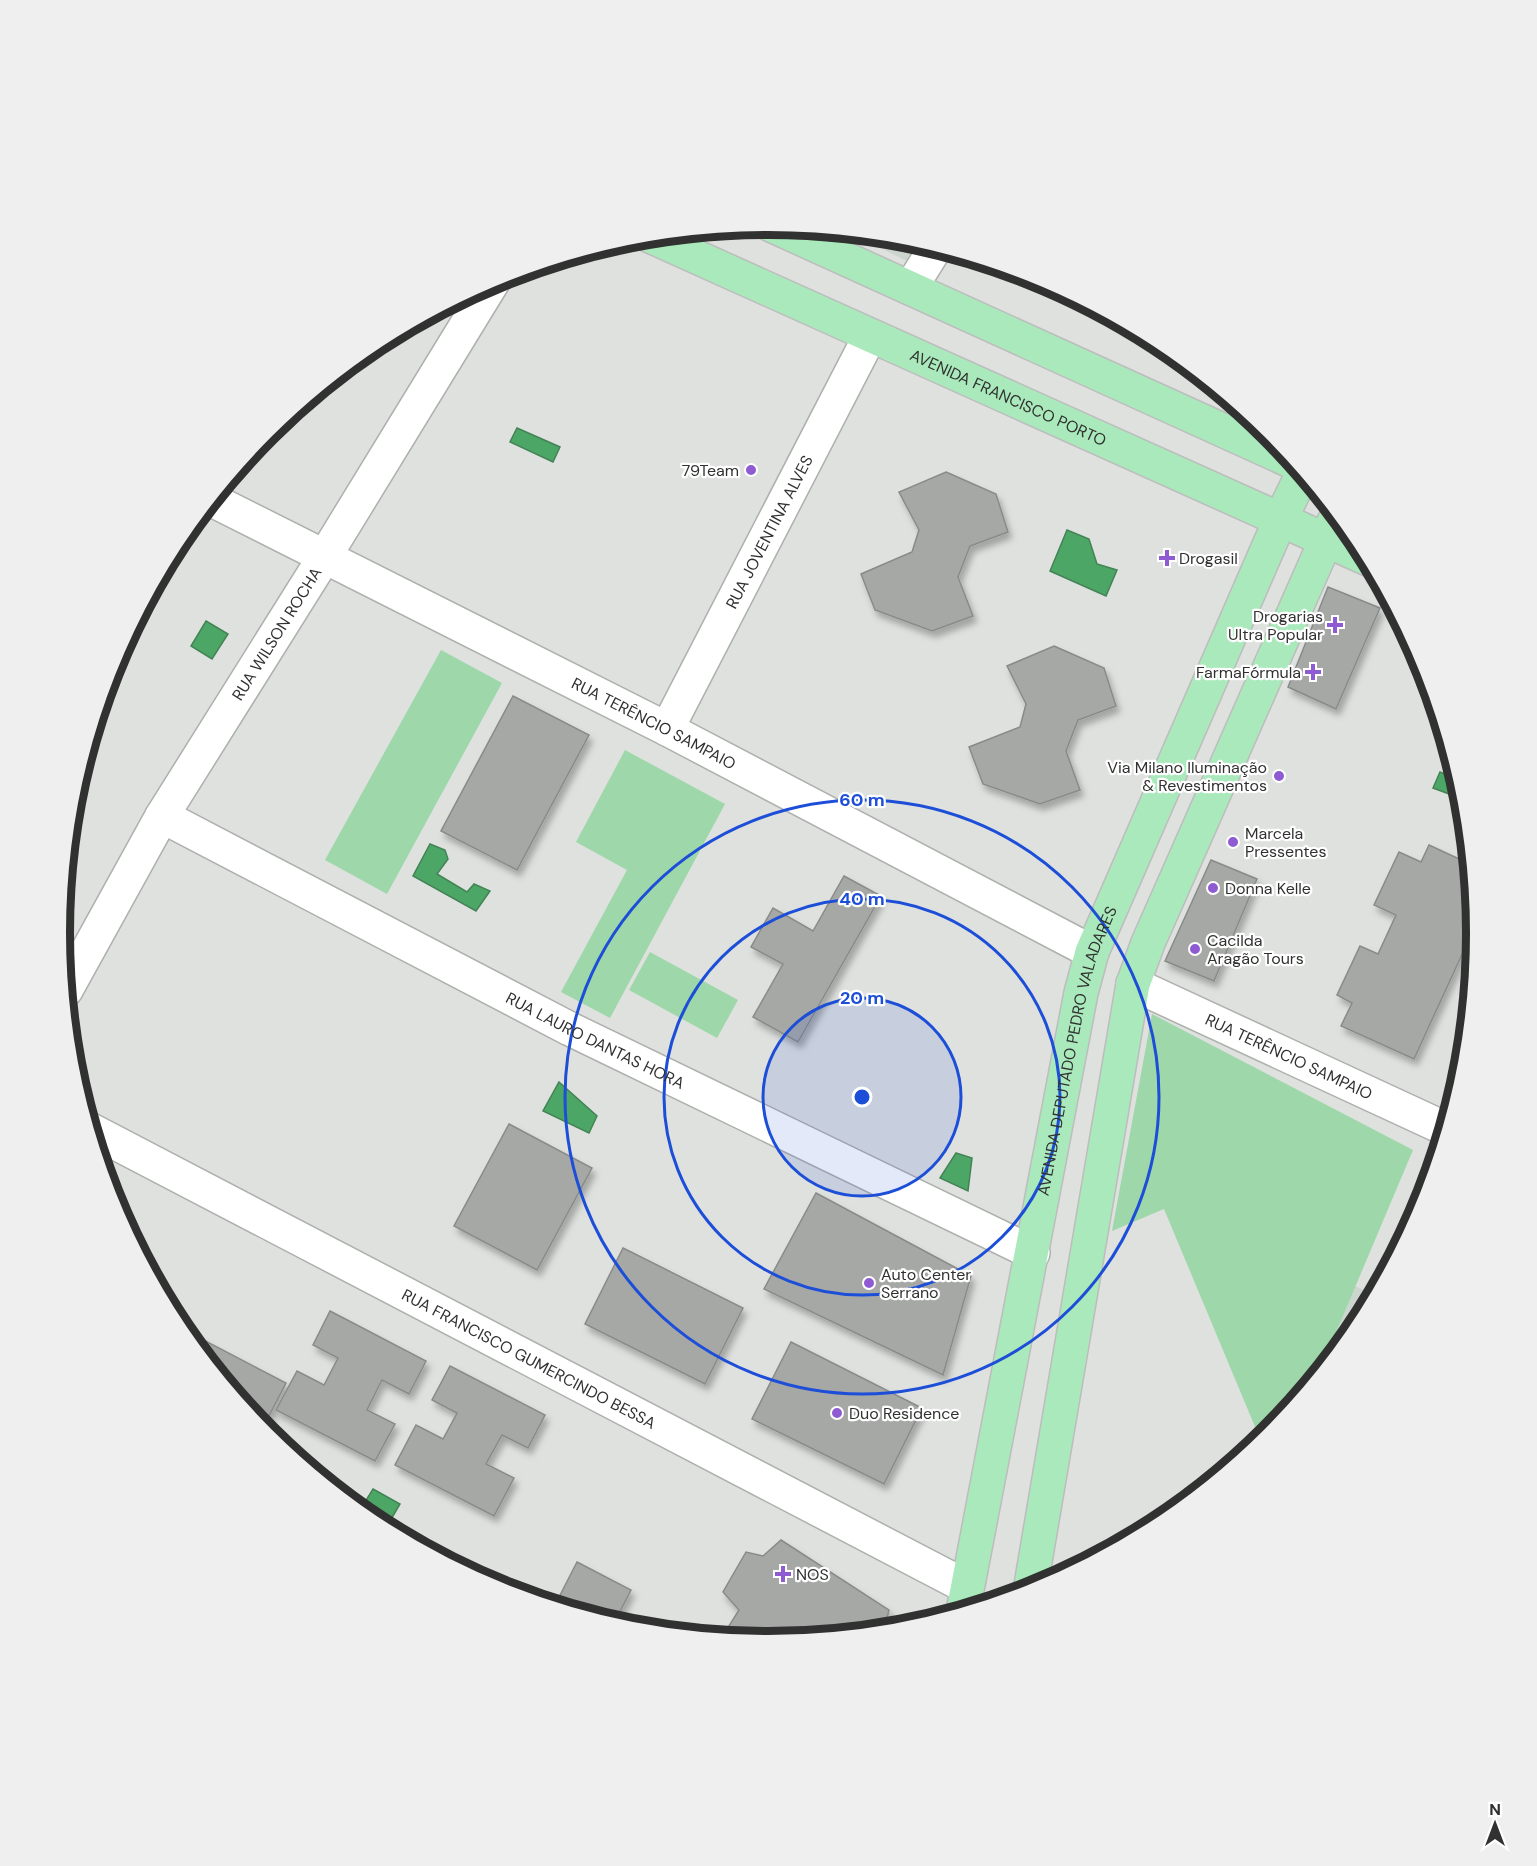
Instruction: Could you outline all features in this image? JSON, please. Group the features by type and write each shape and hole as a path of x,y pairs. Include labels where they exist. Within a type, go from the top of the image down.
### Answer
{"main road":[{"path":"795,236 1276,454"},
{"name":"AVENIDA FRANCISCO PORTO","path":"665,243 1281,518 1332,528 1344,539"},
{"name":"AVENIDA DEPUTADO PEDRO VALADARES","path":"965,1599 1082,993 1092,952 1299,481"},
{"path":"1032,1580 1133,984 1148,943 1332,528"}],"street":[{"path":"911,287 931,255"},
{"name":"RUA WILSON ROCHA","path":"72,979 162,816 484,296"},
{"name":"RUA JOVENTINA ALVES","path":"667,729 870,336"},
{"name":"RUA TERÊNCIO SAMPAIO","path":"219,503 667,729 1092,952"},
{"name":"RUA LAURO DANTAS HORA","path":"162,816 570,1029 1033,1253"},
{"name":"RUA TERÊNCIO SAMPAIO","path":"1133,984 1439,1127"},
{"name":"RUA FRANCISCO GUMERCINDO BESSA","path":"101,1135 965,1599"}],"shaded area":[{"path":"868,242 914,250 907,261"},
{"path":"517,428 560,447 553,462 510,442"},
{"path":"1067,530 1089,539 1097,564 1117,570 1106,596 1050,571"},
{"path":"206,621 228,634 212,659 191,646"},
{"path":"441,650 502,683 387,894 325,860"},
{"path":"625,750 725,804 610,1018 561,992 627,870 576,842"},
{"path":"1440,772 1448,775 1453,795 1433,788"},
{"path":"430,844 445,850 448,859 437,874 467,892 474,884 490,891 476,911 413,876"},
{"path":"650,952 738,1000 717,1038 629,990"},
{"path":"1152,1014 1413,1150 1330,1348 1293,1393 1257,1432 1164,1209 1112,1231"},
{"path":"559,1082 597,1116 589,1133 543,1111"},
{"path":"956,1153 972,1158 968,1191 940,1178"},
{"path":"1355,1286 1367,1292 1349,1321 1330,1347"},
{"path":"373,1489 400,1504 391,1519 365,1502"}],"building":[{"path":"946,472 996,494 1008,532 970,546 958,577 973,616 932,631 875,610 861,574 912,552 919,530 899,492"},
{"path":"1328,587 1380,608 1336,709 1288,687"},
{"path":"1054,646 1104,668 1116,706 1078,720 1066,751 1080,790 1040,804 983,784 969,747 1020,727 1026,704 1007,666"},
{"path":"513,696 589,735 517,870 441,831"},
{"path":"1429,845 1463,861 1466,946 1414,1059 1341,1026 1352,1003 1337,995 1360,946 1378,954 1396,915 1374,905 1399,852 1421,862"},
{"path":"1211,860 1257,879 1214,981 1165,961"},
{"path":"844,876 881,896 798,1042 753,1017 783,964 751,947 773,908 813,931"},
{"path":"509,1124 592,1168 537,1270 454,1226"},
{"name":"Auto Center Serrano","path":"816,1193 971,1276 943,1375 764,1289"},
{"path":"623,1248 743,1308 705,1384 585,1324"},
{"path":"330,1311 426,1361 409,1394 382,1380 367,1410 395,1424 375,1461 276,1410 297,1371 324,1385 338,1358 313,1345"},
{"path":"201,1339 286,1383 269,1416 262,1413 244,1393"},
{"name":"Duo Residence","path":"791,1342 922,1408 884,1484 752,1419"},
{"path":"450,1366 545,1415 528,1448 502,1435 486,1464 514,1478 494,1516 395,1465 416,1425 443,1439 457,1413 432,1400"},
{"name":"NOS","path":"781,1540 889,1610 886,1621 814,1630 726,1630 739,1610 723,1592 746,1552 763,1556"},
{"path":"577,1562 631,1590 618,1615 558,1598"}],"place":[{"name":"79Team","path":"751,470"},
{"name":"Drogasil","path":"1167,558"},
{"name":"Drogarias Ultra Popular","path":"1335,625"},
{"name":"FarmaFórmula","path":"1313,672"},
{"name":"Via Milano Iluminação & Revestimentos","path":"1279,776"},
{"name":"Marcela Pressentes","path":"1233,842"},
{"name":"Donna Kelle","path":"1213,888"},
{"name":"Cacilda Aragão Tours","path":"1195,949"},
{"name":"Auto Center Serrano","path":"869,1283"},
{"name":"Duo Residence","path":"837,1413"},
{"name":"NOS","path":"783,1574"}]}
